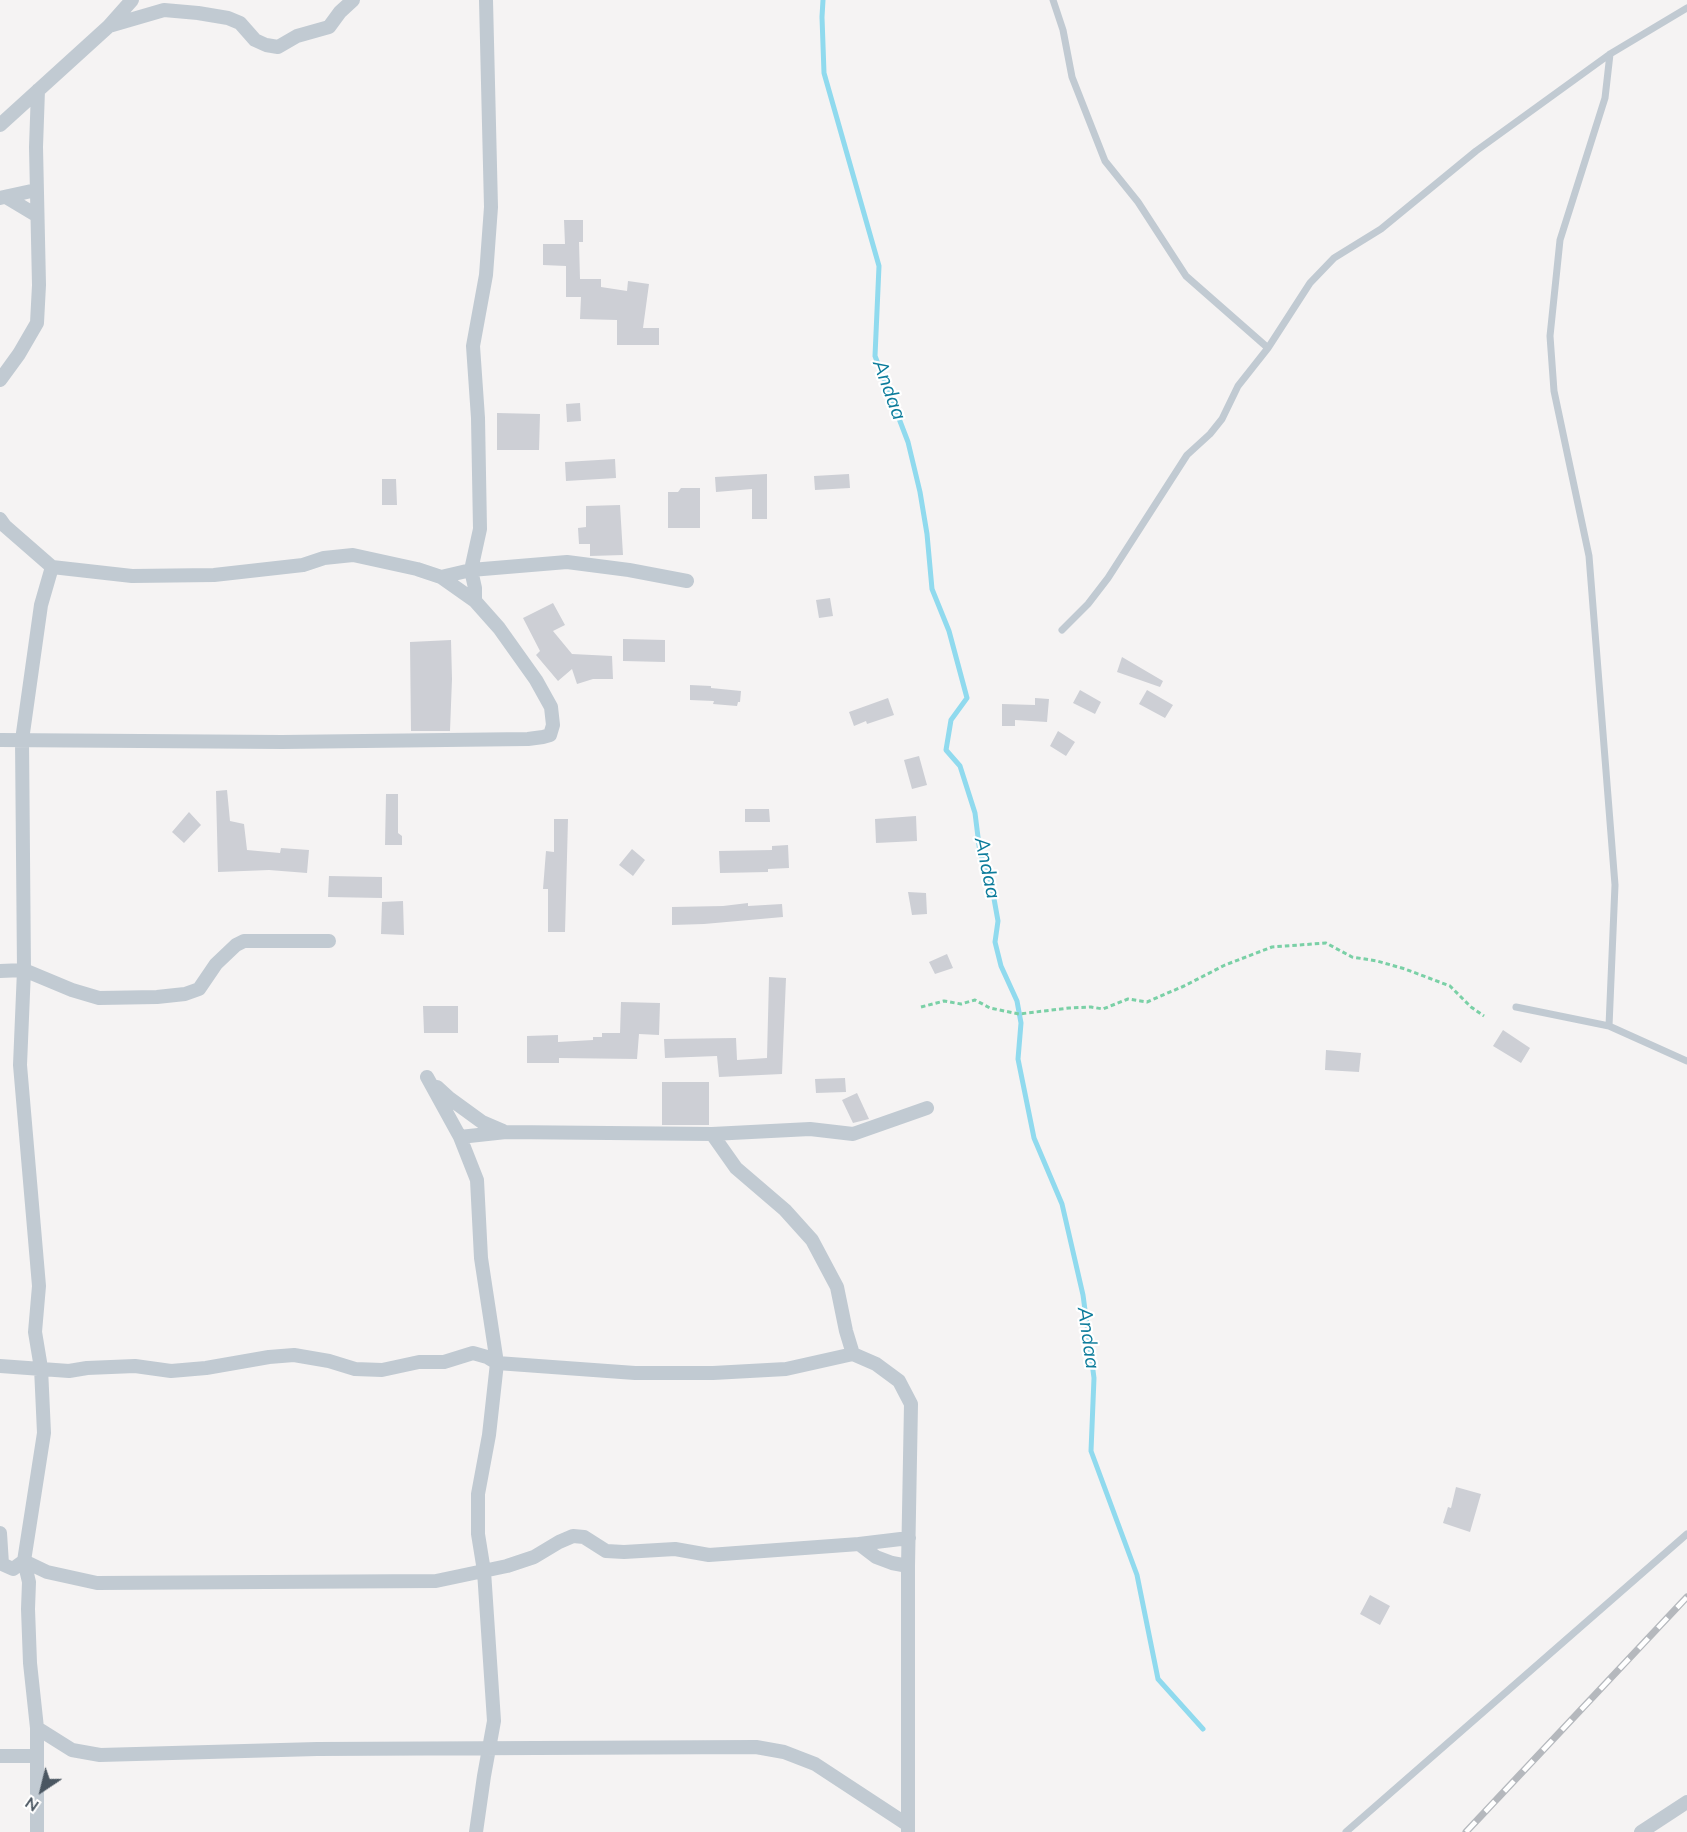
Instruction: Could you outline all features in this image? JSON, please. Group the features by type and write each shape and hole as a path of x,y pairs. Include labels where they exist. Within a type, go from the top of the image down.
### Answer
{"street":[{"path":"0,125 109,26 132,0"},
{"path":"109,26 164,10 198,13 228,18 240,23 255,40 278,47 297,36 329,27 353,0"},
{"path":"476,601 471,570 480,529 478,418 473,346 486,275 491,207 486,0"},
{"path":"0,380 37,323 39,285 36,215 38,90"},
{"path":"3,198 36,190"},
{"path":"3,198 36,215"},
{"path":"0,519 52,567 132,576 214,575 303,565 324,558 353,555 417,569 441,577 476,601 499,628 536,680 551,707 554,725 550,735 528,739 282,742 0,740"},
{"path":"441,577 471,570 567,562 687,581"},
{"path":"37,1832 37,1728 30,1663 29,1582 24,1561 44,1433 41,1368 35,1332 39,1286 20,1065 24,970 22,740 41,605 52,567"},
{"path":"0,971 24,970 72,990 99,998 157,997 185,994 199,989 216,964 236,945 244,941 329,941"},
{"path":"476,1832 494,1721 484,1571 478,1534 478,1494 489,1435 497,1363 481,1258 477,1180 460,1137 427,1077 449,1098 482,1122 506,1132"},
{"path":"460,1137 506,1132 712,1134 810,1129 854,1134 927,1108"},
{"path":"712,1134 736,1168 785,1210 812,1240 837,1287 853,1354"},
{"path":"0,1366 69,1371 135,1366 171,1371 206,1368 269,1356 294,1355 329,1361 355,1369 382,1370 419,1362 444,1362 473,1353 487,1356 497,1363 635,1372 786,1369 853,1354 876,1364 899,1381 911,1404 908,1566 908,1829"},
{"path":"0,1533 1,1564 13,1569 24,1561"},
{"path":"24,1561 46,1572 97,1583 436,1581 534,1557 573,1536 584,1537 606,1551 675,1549 709,1555 909,1538"},
{"path":"859,1544 876,1557 908,1566"},
{"path":"37,1728 72,1750 100,1755 317,1749 756,1747 784,1752 815,1764 908,1829"},
{"path":"0,1756 37,1756"},
{"path":"1641,1832 1687,1802"}],"lane":[{"path":"1053,0 1063,30 1072,77 1105,161 1138,202 1186,276 1268,348"},
{"path":"1062,630 1108,578 1187,455 1210,434 1222,419 1238,386 1268,348 1310,283 1334,258 1381,229 1476,151 1610,54 1687,9"},
{"path":"1609,1026 1615,885 1591,579 1589,556 1554,391 1550,336 1560,240 1605,98 1610,54"},
{"path":"1516,1007 1609,1026 1687,1061"},
{"path":"1346,1832 1687,1534"}],"path":[{"path":"921,1006 944,1001 961,1004 975,1000 990,1008 1019,1014 1069,1008 1091,1007 1103,1010 1128,999 1147,1002 1225,965 1272,947 1326,943 1352,957 1405,969 1450,986 1471,1007 1484,1016"}],"building":[{"path":"564,220 583,220 583,242 579,242 580,279 601,279 601,287 627,291 628,281 649,284 643,328 659,328 659,345 617,345 617,320 580,319 581,297 566,297 566,266 543,265 543,244 565,244"},
{"path":"580,403 581,421 567,422 566,404"},
{"path":"497,413 540,414 539,450 497,450"},
{"path":"615,459 616,478 566,481 565,462"},
{"path":"767,474 767,519 752,519 752,489 716,492 715,477"},
{"path":"849,474 850,488 815,490 814,476"},
{"path":"382,479 396,479 397,505 382,505"},
{"path":"681,488 700,488 700,528 668,528 668,492 678,492"},
{"path":"620,505 623,555 590,556 590,544 579,544 578,528 586,527 586,506"},
{"path":"830,598 833,616 819,618 816,600"},
{"path":"553,603 565,625 553,631 572,654 612,656 613,679 593,679 577,684 572,669 558,681 536,655 540,651 523,618"},
{"path":"623,639 665,640 665,662 623,661"},
{"path":"451,640 450,731 411,731 410,642"},
{"path":"1122,657 1163,681 1160,687 1117,672"},
{"path":"690,685 741,691 740,702 737,706 713,704 714,701 690,700"},
{"path":"1080,690 1101,702 1095,714 1073,703"},
{"path":"1147,690 1173,705 1165,718 1139,704"},
{"path":"888,698 894,715 854,726 849,712"},
{"path":"1035,698 1049,699 1047,722 1015,720 1015,726 1002,726 1002,704 1035,705"},
{"path":"1058,731 1075,742 1066,756 1050,746"},
{"path":"919,756 927,785 912,789 904,760"},
{"path":"227,790 230,821 244,824 247,850 280,853 281,848 309,850 307,873 269,870 218,872 216,791"},
{"path":"386,794 398,794 398,833 402,836 402,845 385,845"},
{"path":"745,809 769,809 770,822 745,822"},
{"path":"189,812 201,825 184,843 172,832"},
{"path":"916,816 917,841 876,843 875,819"},
{"path":"554,819 568,819 565,932 548,932 548,889 543,889 546,851 554,852"},
{"path":"788,845 789,868 768,869 768,872 720,873 719,851 772,850 772,846"},
{"path":"632,849 645,860 633,876 619,865"},
{"path":"329,876 382,877 382,898 328,897"},
{"path":"908,892 926,893 927,914 912,915"},
{"path":"403,901 404,935 381,934 382,902"},
{"path":"748,903 748,906 782,904 783,917 672,925 672,907"},
{"path":"947,954 953,968 935,974 929,962"},
{"path":"769,977 786,978 782,1074 719,1077 717,1056 665,1058 664,1039 736,1038 737,1060 767,1058"},
{"path":"621,1002 660,1003 659,1035 639,1034 637,1059 559,1058 559,1063 527,1063 527,1036 558,1035 558,1042 593,1040 593,1037 602,1037 602,1033 620,1033"},
{"path":"423,1006 458,1006 458,1033 424,1033"},
{"path":"1503,1030 1530,1048 1521,1063 1493,1046"},
{"path":"1326,1050 1361,1053 1359,1072 1325,1070"},
{"path":"845,1078 846,1092 816,1093 815,1079"},
{"path":"662,1082 709,1082 709,1125 662,1125"},
{"path":"857,1093 869,1119 853,1123 842,1100"},
{"path":"1456,1487 1481,1494 1470,1532 1443,1523 1448,1507 1451,1508"},
{"path":"1370,1595 1390,1606 1380,1625 1360,1614"}],"waterway":[{"name":"Andaa","path":"823,0 824,73 879,266 875,356 908,442 927,534 932,589 949,631 967,698 951,720 946,750 960,766 975,813 980,853 991,882 998,921 995,942 1001,966 1017,1001 1021,1023 1018,1059 1034,1138 1062,1204 1083,1295 1094,1378 1091,1451 1137,1575 1158,1679 1203,1729"}],"railway":[{"path":"1466,1832 1687,1597"}]}
